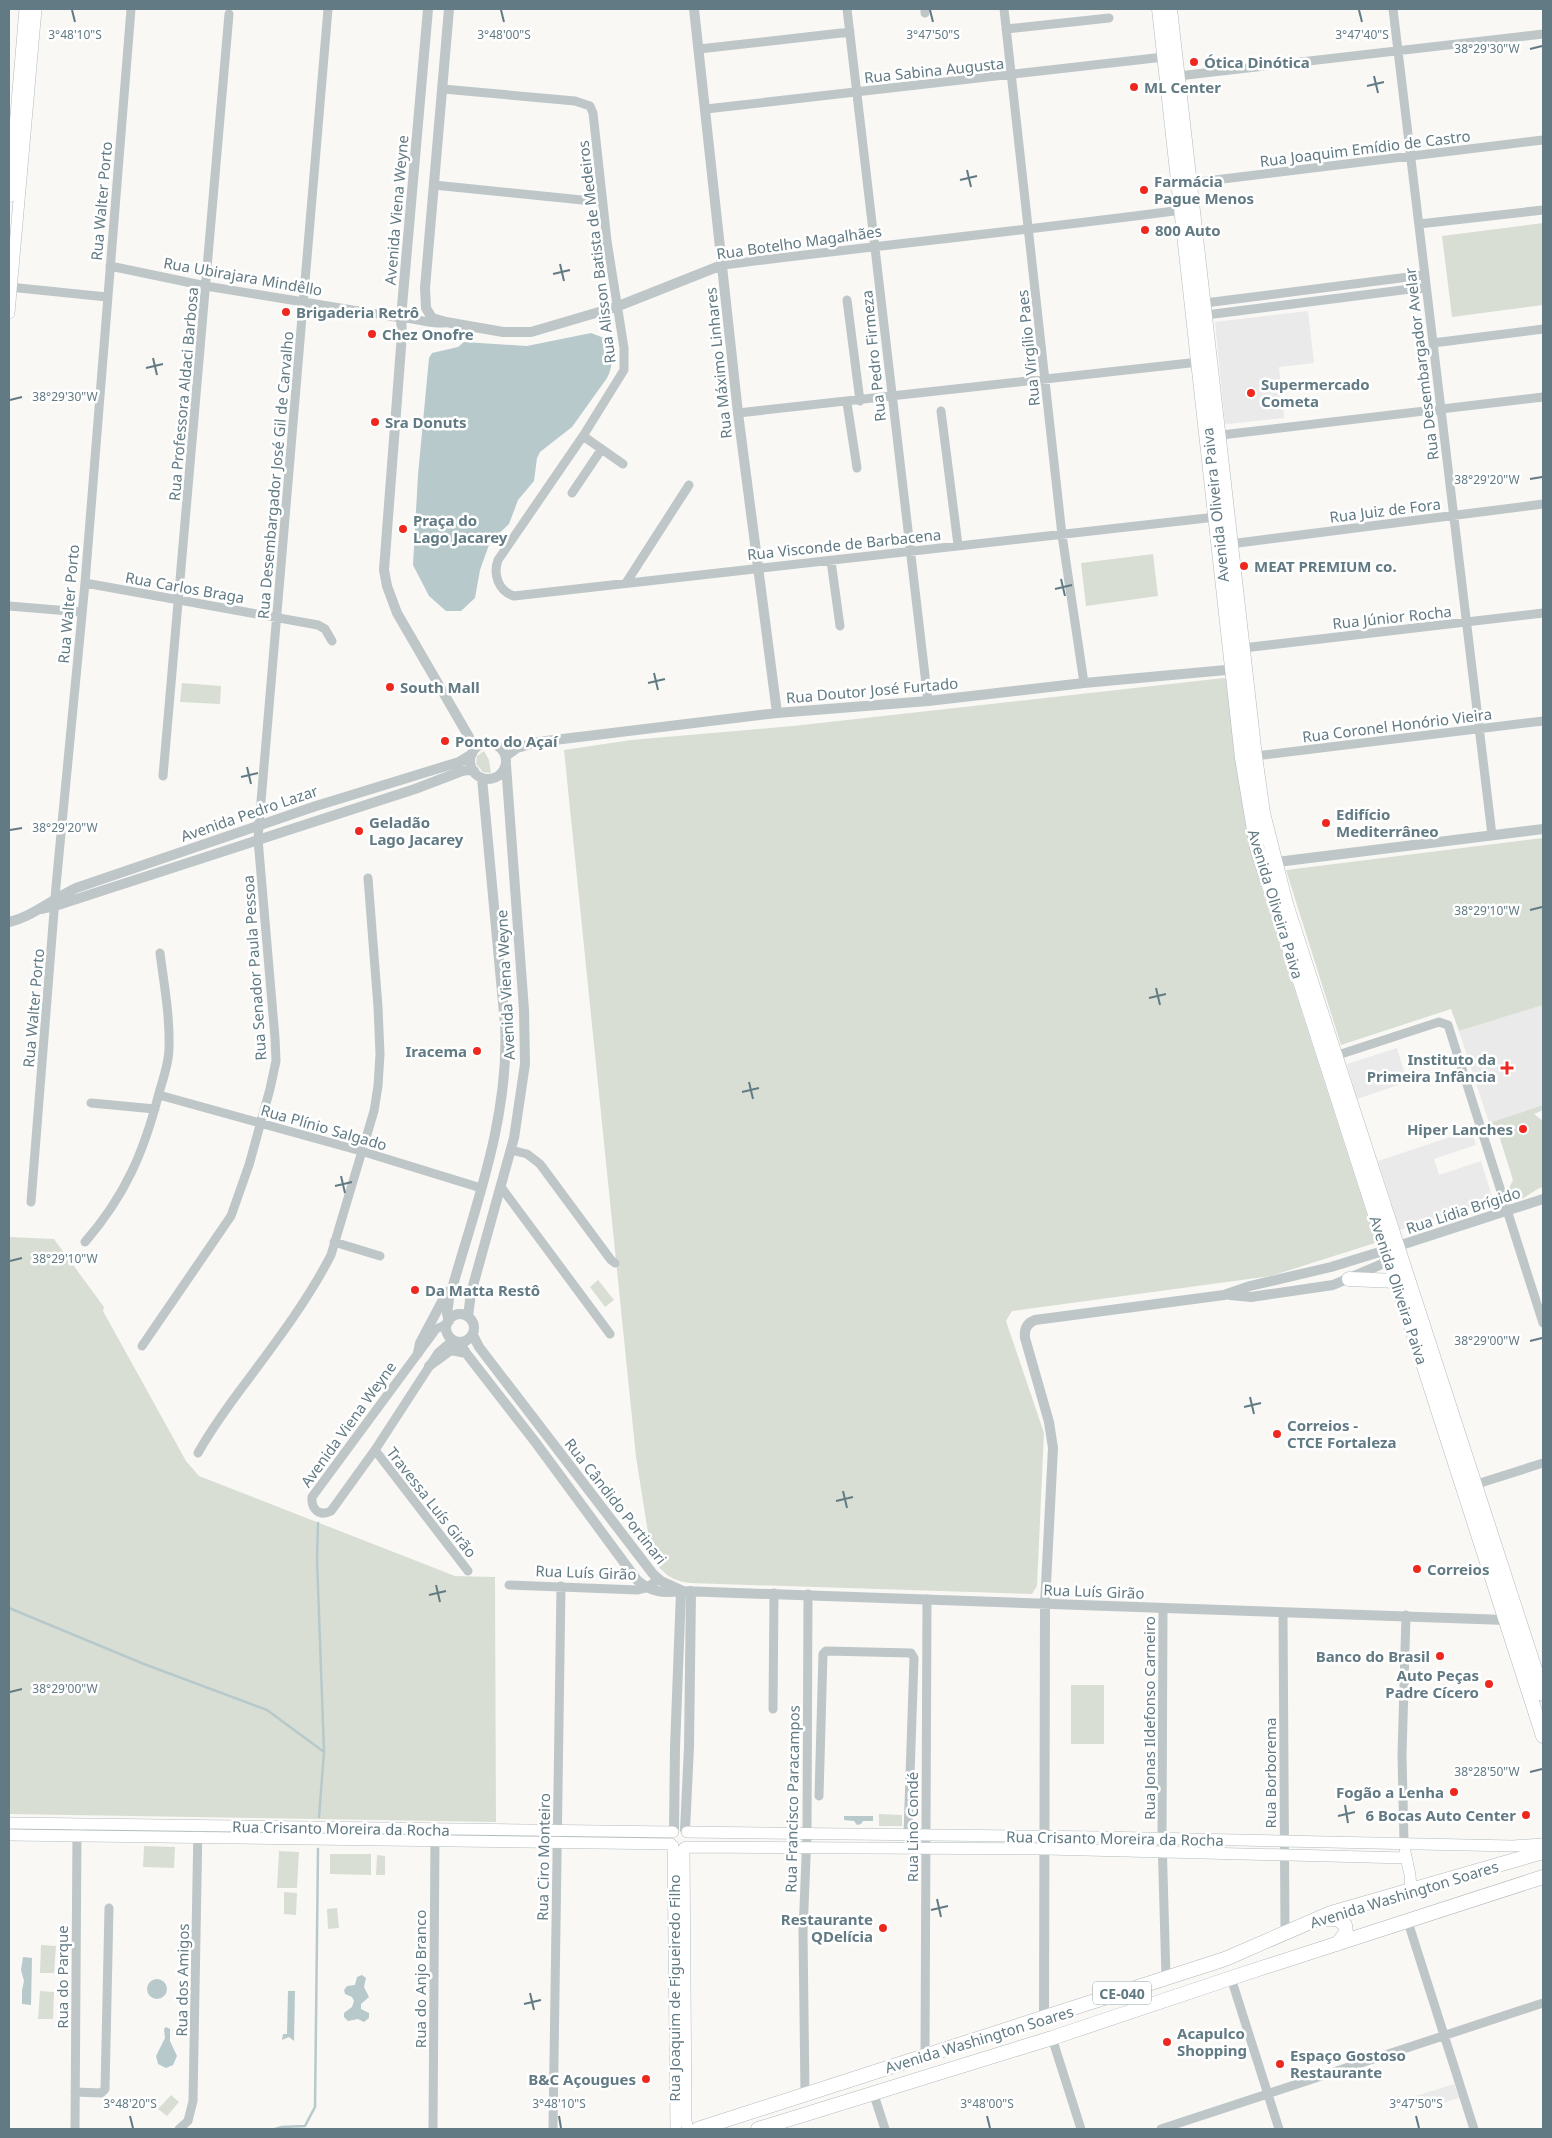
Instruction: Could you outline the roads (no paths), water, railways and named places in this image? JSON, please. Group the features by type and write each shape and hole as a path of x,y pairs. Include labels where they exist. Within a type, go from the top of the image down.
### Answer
{"main road":[{"path":"9,313 21,118 25,9"},
{"path":"9,197 36,9"},
{"name":"Avenida Oliveira Paiva","path":"1159,9 1199,362 1230,544 1243,648 1240,669 1248,803 1391,1251 1474,1485 1542,1688"},
{"name":"Avenida Oliveira Paiva","path":"1170,9 1205,309 1216,517 1263,813 1268,863 1286,904 1335,1056 1391,1251 1396,1280 1543,1736"},
{"path":"1349,1279 1396,1280"},
{"name":"Rua Crisanto Moreira da Rocha","path":"9,1823 77,1824 197,1831 435,1836 556,1843 807,1834 1162,1838 1284,1842 1404,1842 1513,1846 1543,1844"},
{"name":"Rua Crisanto Moreira da Rocha","path":"435,1836 556,1830 806,1849 1046,1849 1406,1858"},
{"name":"Rua Crisanto Moreira da Rocha","path":"9,1835 77,1836 197,1831"},
{"name":"Rua Joaquim de Figueiredo Filho","path":"676,2129 680,1988 679,1839"},
{"path":"1404,1842 1411,1890"},
{"name":"Avenida Washington Soares","path":"698,2129 1044,2019 1225,1959 1331,1913 1543,1852"},
{"name":"Avenida Washington Soares","path":"758,2129 1052,2038 1231,1978 1543,1878"},
{"path":"1312,1921 1330,1918 1338,1919 1345,1925 1346,1933 1337,1944"},
{"name":"Rua Joaquim de Figueiredo Filho","path":"680,1988 686,2121 688,2129"}],"street":[{"name":"Rua Walter Porto","path":"30,1202 55,902 85,583 131,9"},
{"name":"Rua Desembargador José Gil de Carvalho","path":"259,824 328,9"},
{"name":"Avenida Viena Weyne","path":"428,9 402,318 384,560 385,579 397,613 473,744 473,752"},
{"path":"446,322 432,318 426,308 425,288 449,9"},
{"name":"Rua Máximo Linhares","path":"694,9 756,568 777,713"},
{"name":"Rua Pedro Firmeza","path":"847,9 928,701"},
{"name":"Rua Virgílio Paes","path":"1004,9 1062,535 1084,683"},
{"name":"Rua Desembargador Avelar","path":"1393,9 1452,516 1492,835"},
{"name":"Rua Professora Aldaci Barbosa","path":"163,776 229,14"},
{"path":"1006,29 1109,18"},
{"path":"699,49 850,32"},
{"path":"1178,76 1543,34"},
{"name":"Rua Sabina Augusta","path":"706,109 1164,57"},
{"name":"Rua Alisson Batista de Medeiros","path":"443,88 575,101 590,106 593,113 602,202 616,307 624,348 624,370 583,436 503,551 496,566"},
{"name":"Rua Joaquim Emídio de Castro","path":"1190,183 1543,140"},
{"path":"434,186 602,202"},
{"name":"Rua Botelho Magalhães","path":"402,318 412,318 433,324 446,322 503,332 531,332 616,307 722,265 1029,230 1182,210"},
{"path":"1419,224 1543,210"},
{"name":"Rua Ubirajara Mindêllo","path":"110,266 206,286 402,318"},
{"path":"1205,309 1424,275"},
{"path":"10,287 107,297"},
{"path":"1205,309 1426,287"},
{"path":"847,300 860,401"},
{"path":"1433,343 1543,329"},
{"path":"738,413 847,403 1199,362"},
{"path":"1213,436 1543,397"},
{"path":"847,403 857,468"},
{"path":"941,411 958,545"},
{"path":"583,436 623,464"},
{"path":"572,493 601,450"},
{"path":"626,583 689,485"},
{"name":"Rua Juiz de Fora","path":"1230,544 1543,504"},
{"name":"Rua Visconde de Barbacena","path":"496,566 500,587 505,592 514,596 1216,517"},
{"path":"832,561 840,626"},
{"name":"Rua Carlos Braga","path":"85,583 318,624 325,628 332,640"},
{"path":"9,606 81,612"},
{"name":"Rua Júnior Rocha","path":"1243,648 1543,613"},
{"name":"Rua Doutor José Furtado","path":"506,761 514,749 538,742 777,713 928,701 1084,683 1240,669"},
{"name":"Rua Coronel Honório Vieira","path":"1254,756 1543,721"},
{"path":"492,743 501,747 506,761 497,777 478,775 470,762 473,752 482,744 492,743"},
{"name":"Avenida Pedro Lazar","path":"55,902 76,888 259,824 463,761 473,752"},
{"name":"Avenida Viena Weyne","path":"468,1316 471,1292 514,1138 525,1064 506,761"},
{"name":"Avenida Pedro Lazar","path":"9,922 55,902 414,789 462,771 468,770 478,775"},
{"name":"Avenida Viena Weyne","path":"456,1341 438,1353 374,1450 331,1510 323,1513 317,1512 312,1504 312,1497 436,1329 448,1322 448,1306 495,1132 506,1063 505,1024 478,775"},
{"path":"349,795 353,808"},
{"name":"Rua Senador Paula Pessoa","path":"142,1346 231,1216 249,1165 276,1061 258,839 259,824"},
{"path":"1268,863 1543,829"},
{"path":"180,852 183,863"},
{"path":"198,1453 212,1427 265,1356 322,1274 331,1255 360,1151 374,1111 380,1054 368,878"},
{"path":"85,1242 102,1222 132,1173 143,1150 159,1095 169,1051 166,1001 160,953"},
{"path":"1335,1056 1440,1022 1448,1025 1543,1323"},
{"name":"Rua Plínio Salgado","path":"159,1095 360,1151 481,1188"},
{"path":"91,1103 155,1109"},
{"path":"500,1106 508,1111 520,1106"},
{"path":"495,1132 506,1132 514,1138"},
{"path":"511,1150 527,1154 540,1164 615,1263"},
{"path":"501,1187 610,1334"},
{"name":"Rua Lídia Brígido","path":"1045,1604 1053,1448 1049,1422 1025,1338 1026,1326 1035,1320 1224,1294 1391,1251 1543,1199"},
{"path":"334,1242 380,1256"},
{"name":"Rua Lídia Brígido","path":"1224,1294 1251,1297 1333,1285 1382,1264 1391,1251"},
{"path":"1331,1267 1326,1277 1328,1282 1333,1285"},
{"path":"418,1353 420,1343 446,1294 453,1286"},
{"path":"457,1315 468,1316 474,1325 472,1335 464,1342 456,1341 447,1331 448,1322 457,1315"},
{"name":"Rua Cândido Portinari","path":"472,1335 479,1347 546,1435 659,1579 686,1591"},
{"name":"Rua Cândido Portinari","path":"456,1341 536,1443 637,1580 646,1588"},
{"path":"430,1366 451,1350 466,1353"},
{"path":"536,1443 546,1435"},
{"name":"Travessa Luís Girão","path":"374,1450 468,1570"},
{"path":"1474,1485 1543,1463"},
{"name":"Rua Luís Girão","path":"509,1584 638,1590 646,1588 659,1579"},
{"name":"Rua Ciro Monteiro","path":"553,2129 561,1586"},
{"path":"646,1588 660,1593 686,1591"},
{"name":"Rua Luís Girão","path":"686,1591 1506,1620"},
{"name":"Rua Joaquim de Figueiredo Filho","path":"679,1839 689,1747 686,1591"},
{"path":"772,1710 774,1593"},
{"name":"Rua Francisco Paracampos","path":"805,2094 803,1942 807,1834 808,1594"},
{"name":"Rua Lino Condé","path":"925,2056 927,1599"},
{"path":"1044,2019 1046,1849 1045,1604"},
{"name":"Rua Jonas Ildefonso Carneiro","path":"1164,1609 1162,1838 1166,1978"},
{"name":"Rua Borborema","path":"1283,1613 1285,1932"},
{"path":"1404,1842 1402,1755 1406,1615"},
{"path":"819,1796 823,1654 826,1651 911,1653 914,1658 908,1835"},
{"name":"Rua do Parque","path":"75,2129 77,1824"},
{"name":"Rua dos Amigos","path":"179,2129 188,2122 193,2101 197,1831"},
{"name":"Rua do Anjo Branco","path":"433,2129 435,1836"},
{"path":"75,2092 101,2093 105,2089 109,1908"},
{"path":"1408,1922 1474,2129"},
{"path":"1231,1978 1279,2129"},
{"path":"1161,2129 1543,2003"},
{"path":"1052,2038 1081,2129"},
{"path":"873,2092 885,2129"}],"waterway":[{"path":"318,1523 317,1560 324,1751"},
{"path":"9,1608 144,1664 267,1710 324,1752 319,1817"},
{"path":"275,2129 305,2126 315,2107 318,1849"}],"place":[{"name":"Ótica Dinótica","path":"1194,62"},
{"name":"ML Center","path":"1134,87"},
{"name":"Farmácia Pague Menos","path":"1144,190"},
{"name":"800 Auto","path":"1145,230"},
{"name":"Brigaderia Retrô","path":"286,312"},
{"name":"Chez Onofre","path":"372,334"},
{"name":"Supermercado Cometa","path":"1251,393"},
{"name":"Sra Donuts","path":"375,422"},
{"name":"Praça do Lago Jacarey","path":"403,529"},
{"name":"MEAT PREMIUM co.","path":"1244,566"},
{"name":"South Mall","path":"390,687"},
{"name":"Ponto do Açaí","path":"445,741"},
{"name":"Edifício Mediterrâneo","path":"1326,823"},
{"name":"Geladão Lago Jacarey","path":"359,831"},
{"name":"Iracema","path":"477,1051"},
{"name":"Instituto da Primeira Infância","path":"1507,1068"},
{"name":"Hiper Lanches","path":"1523,1129"},
{"name":"Da Matta Restô","path":"415,1290"},
{"name":"Correios - CTCE Fortaleza","path":"1277,1434"},
{"name":"Correios","path":"1417,1569"},
{"name":"Banco do Brasil","path":"1440,1656"},
{"name":"Auto Peças Padre Cícero","path":"1489,1684"},
{"name":"Fogão a Lenha","path":"1454,1792"},
{"name":"6 Bocas Auto Center","path":"1526,1815"},
{"name":"Restaurante QDelícia","path":"883,1928"},
{"name":"Acapulco Shopping","path":"1167,2042"},
{"name":"Espaço Gostoso Restaurante","path":"1280,2064"},
{"name":"B&C Açougues","path":"646,2079"}]}
